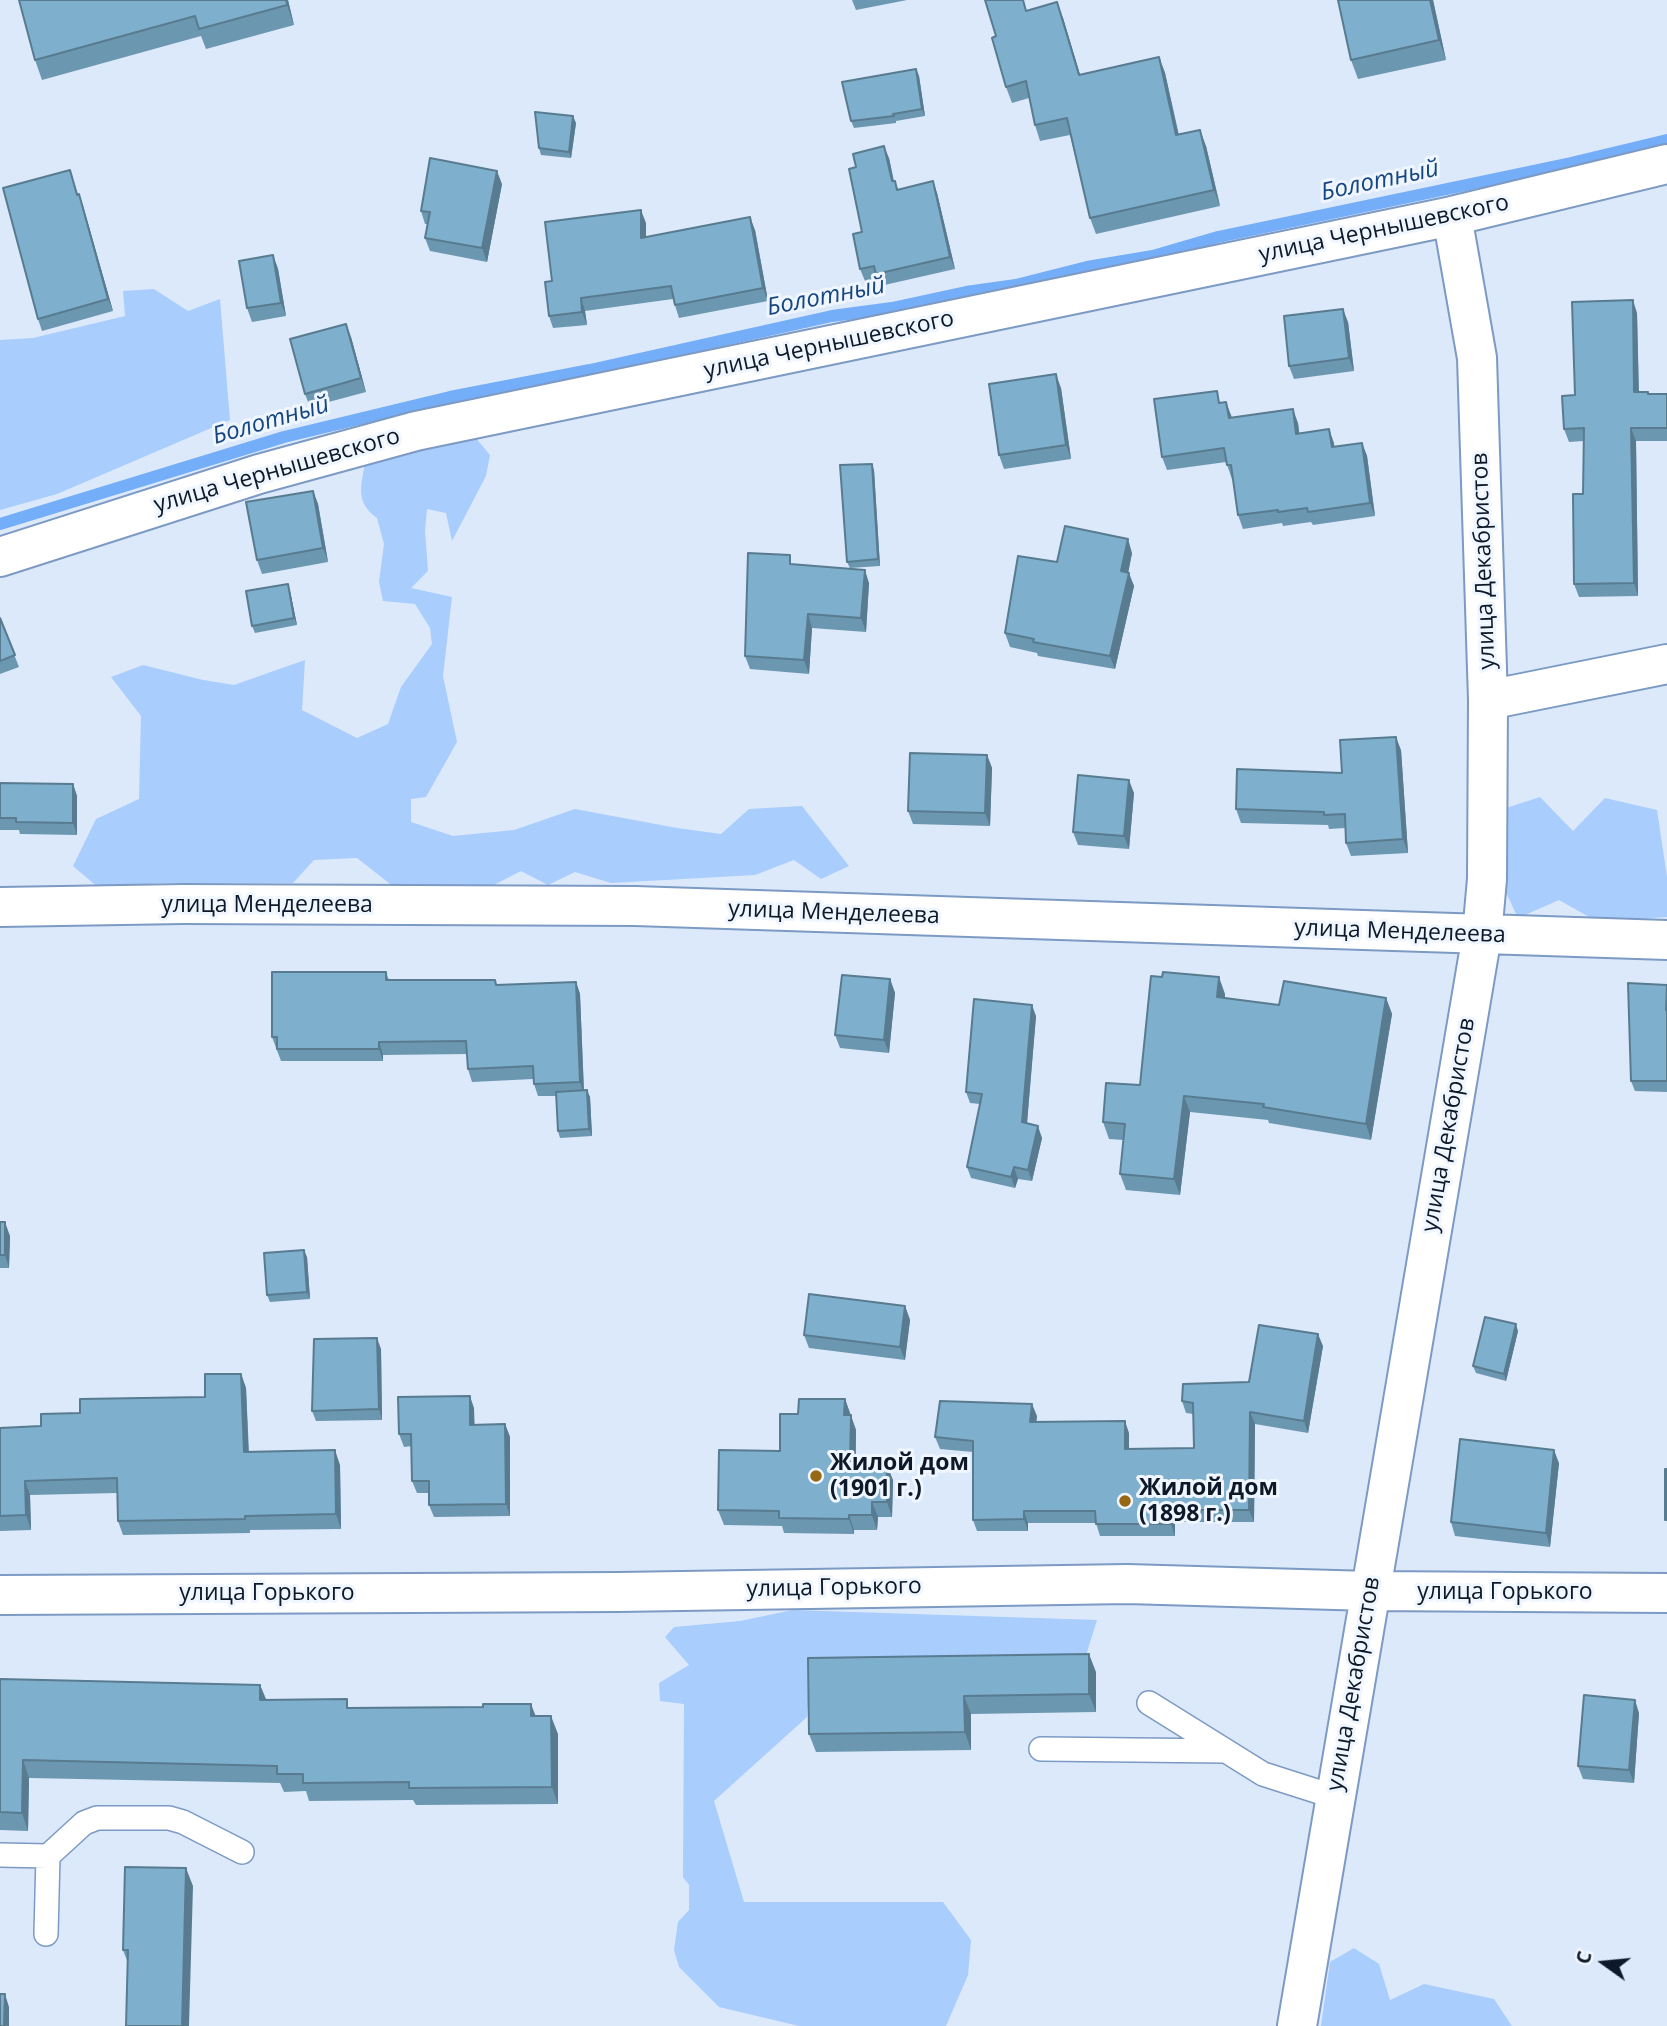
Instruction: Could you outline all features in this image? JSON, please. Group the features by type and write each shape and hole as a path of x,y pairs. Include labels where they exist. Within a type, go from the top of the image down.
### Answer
{"street":[{"name":"улица Чернышевского","path":"0,557 259,474 416,431 1452,216 1667,164"},
{"name":"улица Декабристов","path":"1297,2026 1482,935 1487,878 1488,700 1477,358 1452,216"},
{"path":"1488,700 1667,664"},
{"name":"улица Менделеева","path":"0,907 183,904 635,906 1667,940"},
{"name":"улица Горького","path":"0,1595 618,1592 1127,1584 1370,1591 1667,1593"}],"lane":[{"path":"1149,1703 1264,1774 1335,1797"},
{"path":"1041,1749 1226,1751"},
{"path":"0,1855 48,1856 84,1823 96,1818 169,1818 183,1822 242,1852"},
{"path":"46,1934 48,1856"}],"shaded area":[{"path":"154,289 188,311 220,299 230,420 57,494 0,510 0,340 33,338 125,316 123,291"},
{"path":"475,437 490,455 486,476 452,541 446,513 427,509 425,531 428,571 411,588 452,597 443,676 457,742 426,797 411,799 411,822 453,836 514,830 575,809 721,834 749,809 802,806 849,866 821,879 794,860 755,875 611,883 575,872 548,885 521,871 488,888 394,887 357,858 314,860 293,883 158,883 100,889 73,866 96,819 139,799 141,716 111,677 143,665 234,685 305,660 302,710 357,738 388,724 401,687 432,644 430,628 415,604 383,601 379,582 384,544 377,518 362,500 365,463 414,447"},
{"path":"1540,797 1573,831 1605,798 1657,810 1667,877 1667,917 1598,922 1559,900 1518,918 1503,886 1500,810"},
{"path":"793,1610 1097,1620 1083,1665 811,1671 807,1717 714,1801 744,1902 943,1902 971,1940 968,1975 946,2026 799,2026 719,2007 679,1967 674,1950 678,1922 689,1910 689,1885 683,1877 684,1704 660,1701 659,1683 689,1665 665,1637 674,1627 740,1621"},
{"path":"1354,1948 1379,1964 1390,2000 1424,1984 1494,1999 1512,2026 1321,2026 1330,1962"}],"building":[{"path":"19,0 286,0 287,5 199,29 195,16 35,60"},
{"path":"985,0 1023,0 1026,11 1057,2 1079,75 1159,57 1176,135 1200,130 1214,190 1090,218 1067,118 1035,125 1026,81 1006,87 992,38 996,36"},
{"path":"1338,0 1430,0 1439,40 1351,60"},
{"path":"916,69 922,109 893,114 894,116 851,121 842,82"},
{"path":"535,112 573,116 569,152 539,148"},
{"path":"884,146 892,181 895,181 897,190 933,181 950,257 876,274 874,266 860,269 853,234 862,232 849,169 856,167 853,154"},
{"path":"430,158 497,171 482,248 425,238 430,212 421,211"},
{"path":"70,170 108,299 38,319 3,188"},
{"path":"641,210 641,238 750,217 763,288 675,305 671,286 581,298 582,312 549,316 545,282 552,281 545,222"},
{"path":"273,255 281,303 247,308 239,261"},
{"path":"1633,300 1634,392 1667,394 1667,428 1631,428 1634,583 1574,584 1573,494 1583,494 1584,428 1564,429 1562,396 1575,395 1572,302"},
{"path":"1343,309 1349,358 1289,366 1284,316"},
{"path":"346,324 361,378 305,394 290,339"},
{"path":"1056,374 1066,445 999,455 989,384"},
{"path":"1217,391 1219,403 1226,402 1229,418 1293,409 1296,434 1329,429 1332,447 1362,443 1370,503 1308,512 1307,508 1238,515 1231,465 1227,465 1224,448 1162,457 1154,399"},
{"path":"872,464 878,559 847,562 840,465"},
{"path":"313,491 323,548 257,560 246,502"},
{"path":"1065,526 1128,539 1121,571 1129,573 1110,656 1033,642 1034,639 1005,633 1018,556 1057,562"},
{"path":"748,553 790,555 790,564 865,570 861,618 808,614 804,660 745,656"},
{"path":"288,584 294,618 252,626 246,591"},
{"path":"0,618 15,655 0,661"},
{"path":"1396,737 1403,839 1346,843 1345,814 1236,809 1237,769 1342,773 1340,740"},
{"path":"910,753 987,755 985,813 908,811"},
{"path":"1078,775 1129,780 1124,836 1073,832"},
{"path":"0,783 73,784 73,823 16,822 16,818 0,818"},
{"path":"272,972 386,972 386,980 495,980 496,985 576,982 580,1082 534,1084 533,1066 468,1069 466,1041 379,1042 379,1049 277,1049 277,1037 272,1037"},
{"path":"1163,972 1219,977 1217,997 1279,1005 1284,981 1386,998 1366,1124 1263,1107 1264,1104 1184,1096 1174,1179 1120,1174 1125,1124 1103,1122 1106,1083 1140,1085 1151,976 1162,977"},
{"path":"842,975 890,979 884,1040 835,1035"},
{"path":"1628,983 1667,985 1667,1081 1631,1081"},
{"path":"974,999 1032,1005 1022,1122 1038,1126 1028,1170 1014,1167 1011,1177 967,1167 982,1094 966,1092"},
{"path":"587,1090 589,1129 558,1131 556,1092"},
{"path":"0,1222 5,1222 5,1255 0,1255"},
{"path":"304,1250 307,1292 267,1295 264,1253"},
{"path":"809,1294 905,1306 900,1347 804,1335"},
{"path":"1485,1317 1516,1324 1504,1374 1473,1366"},
{"path":"1259,1325 1318,1334 1304,1421 1250,1412 1249,1510 1171,1510 1171,1524 1096,1524 1095,1511 1024,1511 1024,1519 973,1520 973,1441 935,1437 940,1401 1032,1404 1030,1422 1125,1421 1125,1449 1194,1448 1193,1403 1182,1401 1183,1384 1249,1382"},
{"path":"377,1338 379,1409 312,1411 314,1339"},
{"path":"205,1374 241,1374 244,1452 335,1450 336,1514 118,1521 117,1478 25,1481 26,1515 0,1516 0,1428 41,1426 41,1414 80,1413 80,1399 205,1397"},
{"path":"470,1396 470,1425 505,1424 506,1504 429,1505 429,1481 412,1481 411,1434 399,1434 398,1397"},
{"path":"799,1399 845,1399 844,1415 851,1415 850,1464 887,1465 887,1502 872,1502 872,1515 849,1515 849,1519 779,1518 779,1511 718,1510 719,1450 780,1451 780,1414 798,1414"},
{"path":"1460,1439 1554,1450 1546,1533 1451,1522"},
{"path":"1667,1469 1667,1520 1665,1520"},
{"path":"1089,1654 1089,1694 964,1696 965,1732 809,1734 808,1658"},
{"path":"0,1679 260,1685 260,1700 347,1699 347,1708 531,1704 531,1716 551,1716 552,1787 409,1788 409,1782 303,1783 303,1774 277,1774 277,1766 23,1760 22,1813 0,1812"},
{"path":"1584,1695 1635,1700 1629,1770 1578,1766"},
{"path":"125,1867 186,1868 182,2026 126,2026 128,1950 123,1950"},
{"path":"0,1994 5,1994 4,2026 0,2026"}],"waterway":[{"name":"Болотный","path":"0,524 284,437 450,397 590,370 832,316 1016,285 1087,267 1153,256 1218,237 1571,163 1667,140"}],"place":[{"name":"Жилой дом (1901 г.)","path":"816,1476"},
{"name":"Жилой дом (1898 г.)","path":"1125,1501"}]}
